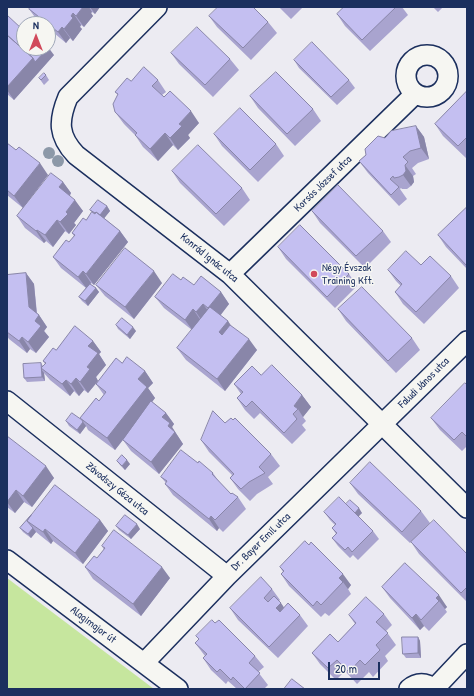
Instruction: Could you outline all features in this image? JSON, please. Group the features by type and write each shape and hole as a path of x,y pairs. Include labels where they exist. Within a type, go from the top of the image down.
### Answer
{"street":[{"name":"Konrád Ignác utca","path":"157,7 68,97 62,112 62,130 66,144 76,155 230,274 467,508"},
{"name":"Korsós József utca","path":"230,274 415,94"},
{"name":"Faludi János utca","path":"382,425 467,341"},
{"name":"Závodszy Géza utca","path":"7,401 226,576"},
{"name":"Dr. Bayer Emil utca","path":"144,663 226,576 382,425"},
{"name":"Alagimajor út","path":"7,560 178,689"},
{"path":"408,689 418,684 429,685 434,689 467,654"}],"green space":[{"path":"7,578 154,689 7,689"}],"building":[{"path":"31,7 83,7 76,16 73,13 71,16 73,18 64,29 62,27 58,32 56,30 56,16 38,16 29,9"},
{"path":"218,7 253,7 268,22 243,48 209,16"},
{"path":"344,7 396,7 362,40 337,14"},
{"path":"7,15 16,23 16,43 7,35"},
{"path":"197,27 230,59 205,85 171,53"},
{"path":"7,35 16,43 16,56 31,56 33,58 7,87"},
{"path":"312,42 349,80 331,97 294,60"},
{"path":"31,56 41,56 35,62"},
{"path":"144,67 158,80 152,86 164,97 170,91 191,111 179,124 182,126 170,138 165,133 150,149 135,135 137,133 115,112 113,104 118,94 115,92 127,78 131,81"},
{"path":"276,72 313,109 287,134 250,96"},
{"path":"44,73 46,75 41,80 39,78"},
{"path":"467,91 467,137 458,146 435,124"},
{"path":"240,108 276,144 250,170 214,134"},
{"path":"416,126 421,148 410,151 403,157 408,162 405,165 406,171 399,177 394,178 393,176 390,179 399,187 391,195 359,161 366,155 365,149 378,136 385,138 391,131"},
{"path":"7,143 16,150 19,147 40,163 14,196 7,190"},
{"path":"198,145 242,188 216,214 172,171"},
{"path":"51,173 63,182 59,187 75,200 66,212 68,214 60,222 57,220 45,235 37,230 36,231 17,216"},
{"path":"338,185 383,231 356,256 312,211"},
{"path":"98,200 107,206 100,215 90,210"},
{"path":"467,207 467,266 438,235"},
{"path":"92,212 95,214 96,212 120,231 86,274 83,271 78,277 53,257 66,240 69,242 75,235 72,233 83,218 86,220"},
{"path":"300,225 349,274 327,297 278,247"},
{"path":"125,248 154,271 125,307 96,285"},
{"path":"406,251 421,265 430,256 451,276 416,312 395,292 402,284 388,270"},
{"path":"26,273 29,307 39,315 35,321 41,326 28,342 22,337 19,341 7,332 7,275"},
{"path":"173,274 181,280 183,277 194,285 201,276 221,292 208,308 203,304 196,312 193,309 185,320 155,297"},
{"path":"90,284 96,288 85,301 79,297"},
{"path":"362,287 412,338 388,361 338,309"},
{"path":"210,307 228,321 219,332 222,335 230,325 249,339 217,379 177,348"},
{"path":"122,318 133,327 127,335 116,325"},
{"path":"75,326 93,341 88,346 98,353 87,367 90,369 80,382 76,378 71,384 66,380 62,384 41,368 46,363 43,361 53,348 56,350"},
{"path":"127,357 145,371 138,379 147,387 107,438 80,418 96,398 99,401 106,392 96,384 116,358 122,363"},
{"path":"41,363 42,377 24,378 23,364"},
{"path":"272,365 302,395 294,406 298,409 293,414 297,419 284,433 252,401 246,407 237,398 243,392 234,384 252,366 261,375"},
{"path":"465,383 467,385 467,437 462,432 454,440 431,418"},
{"path":"151,401 166,413 162,417 170,423 168,426 175,432 151,462 123,440"},
{"path":"213,411 225,423 231,418 233,420 235,418 271,454 259,467 265,473 249,482 241,489 230,478 234,474 201,440"},
{"path":"72,413 83,422 77,430 66,421"},
{"path":"7,436 46,466 23,496 16,490 7,502"},
{"path":"181,450 198,463 199,461 213,473 212,474 231,494 232,493 238,497 215,520 211,516 209,519 165,484 167,481 161,477"},
{"path":"122,455 127,460 122,466 117,461"},
{"path":"370,462 421,511 402,532 350,483"},
{"path":"55,485 100,520 75,553 45,529 43,532 27,521"},
{"path":"339,497 373,531 352,552 348,547 345,550 332,538 337,533 332,528 336,524 324,512"},
{"path":"350,500 359,508 355,513 346,504"},
{"path":"31,515 27,521 33,528 28,534 20,528"},
{"path":"125,515 137,524 128,535 116,526"},
{"path":"434,520 467,554 467,587 461,593 411,542"},
{"path":"114,530 162,567 133,604 85,567 94,556 97,558 105,548 102,546"},
{"path":"305,541 309,545 311,542 343,574 339,578 343,582 321,605 317,601 313,606 281,574 284,571 280,567"},
{"path":"405,563 439,595 436,598 439,601 421,620 416,614 412,618 382,587"},
{"path":"261,577 272,589 264,598 268,602 274,596 281,603 276,608 280,612 288,603 300,615 269,647 230,608"},
{"path":"366,597 384,614 376,622 388,633 376,645 380,650 365,665 360,660 349,672 337,660 328,668 312,653 330,634 338,642 356,623 349,615"},
{"path":"212,620 215,623 219,620 255,656 249,663 260,673 245,689 233,677 231,680 220,669 217,672 203,658 207,654 195,643 199,639 196,636"},
{"path":"402,637 418,637 418,653 403,654"},
{"path":"292,679 305,689 284,689"}],"place":[{"name":"Négy Évszak Training Kft.","path":"314,274"}]}
